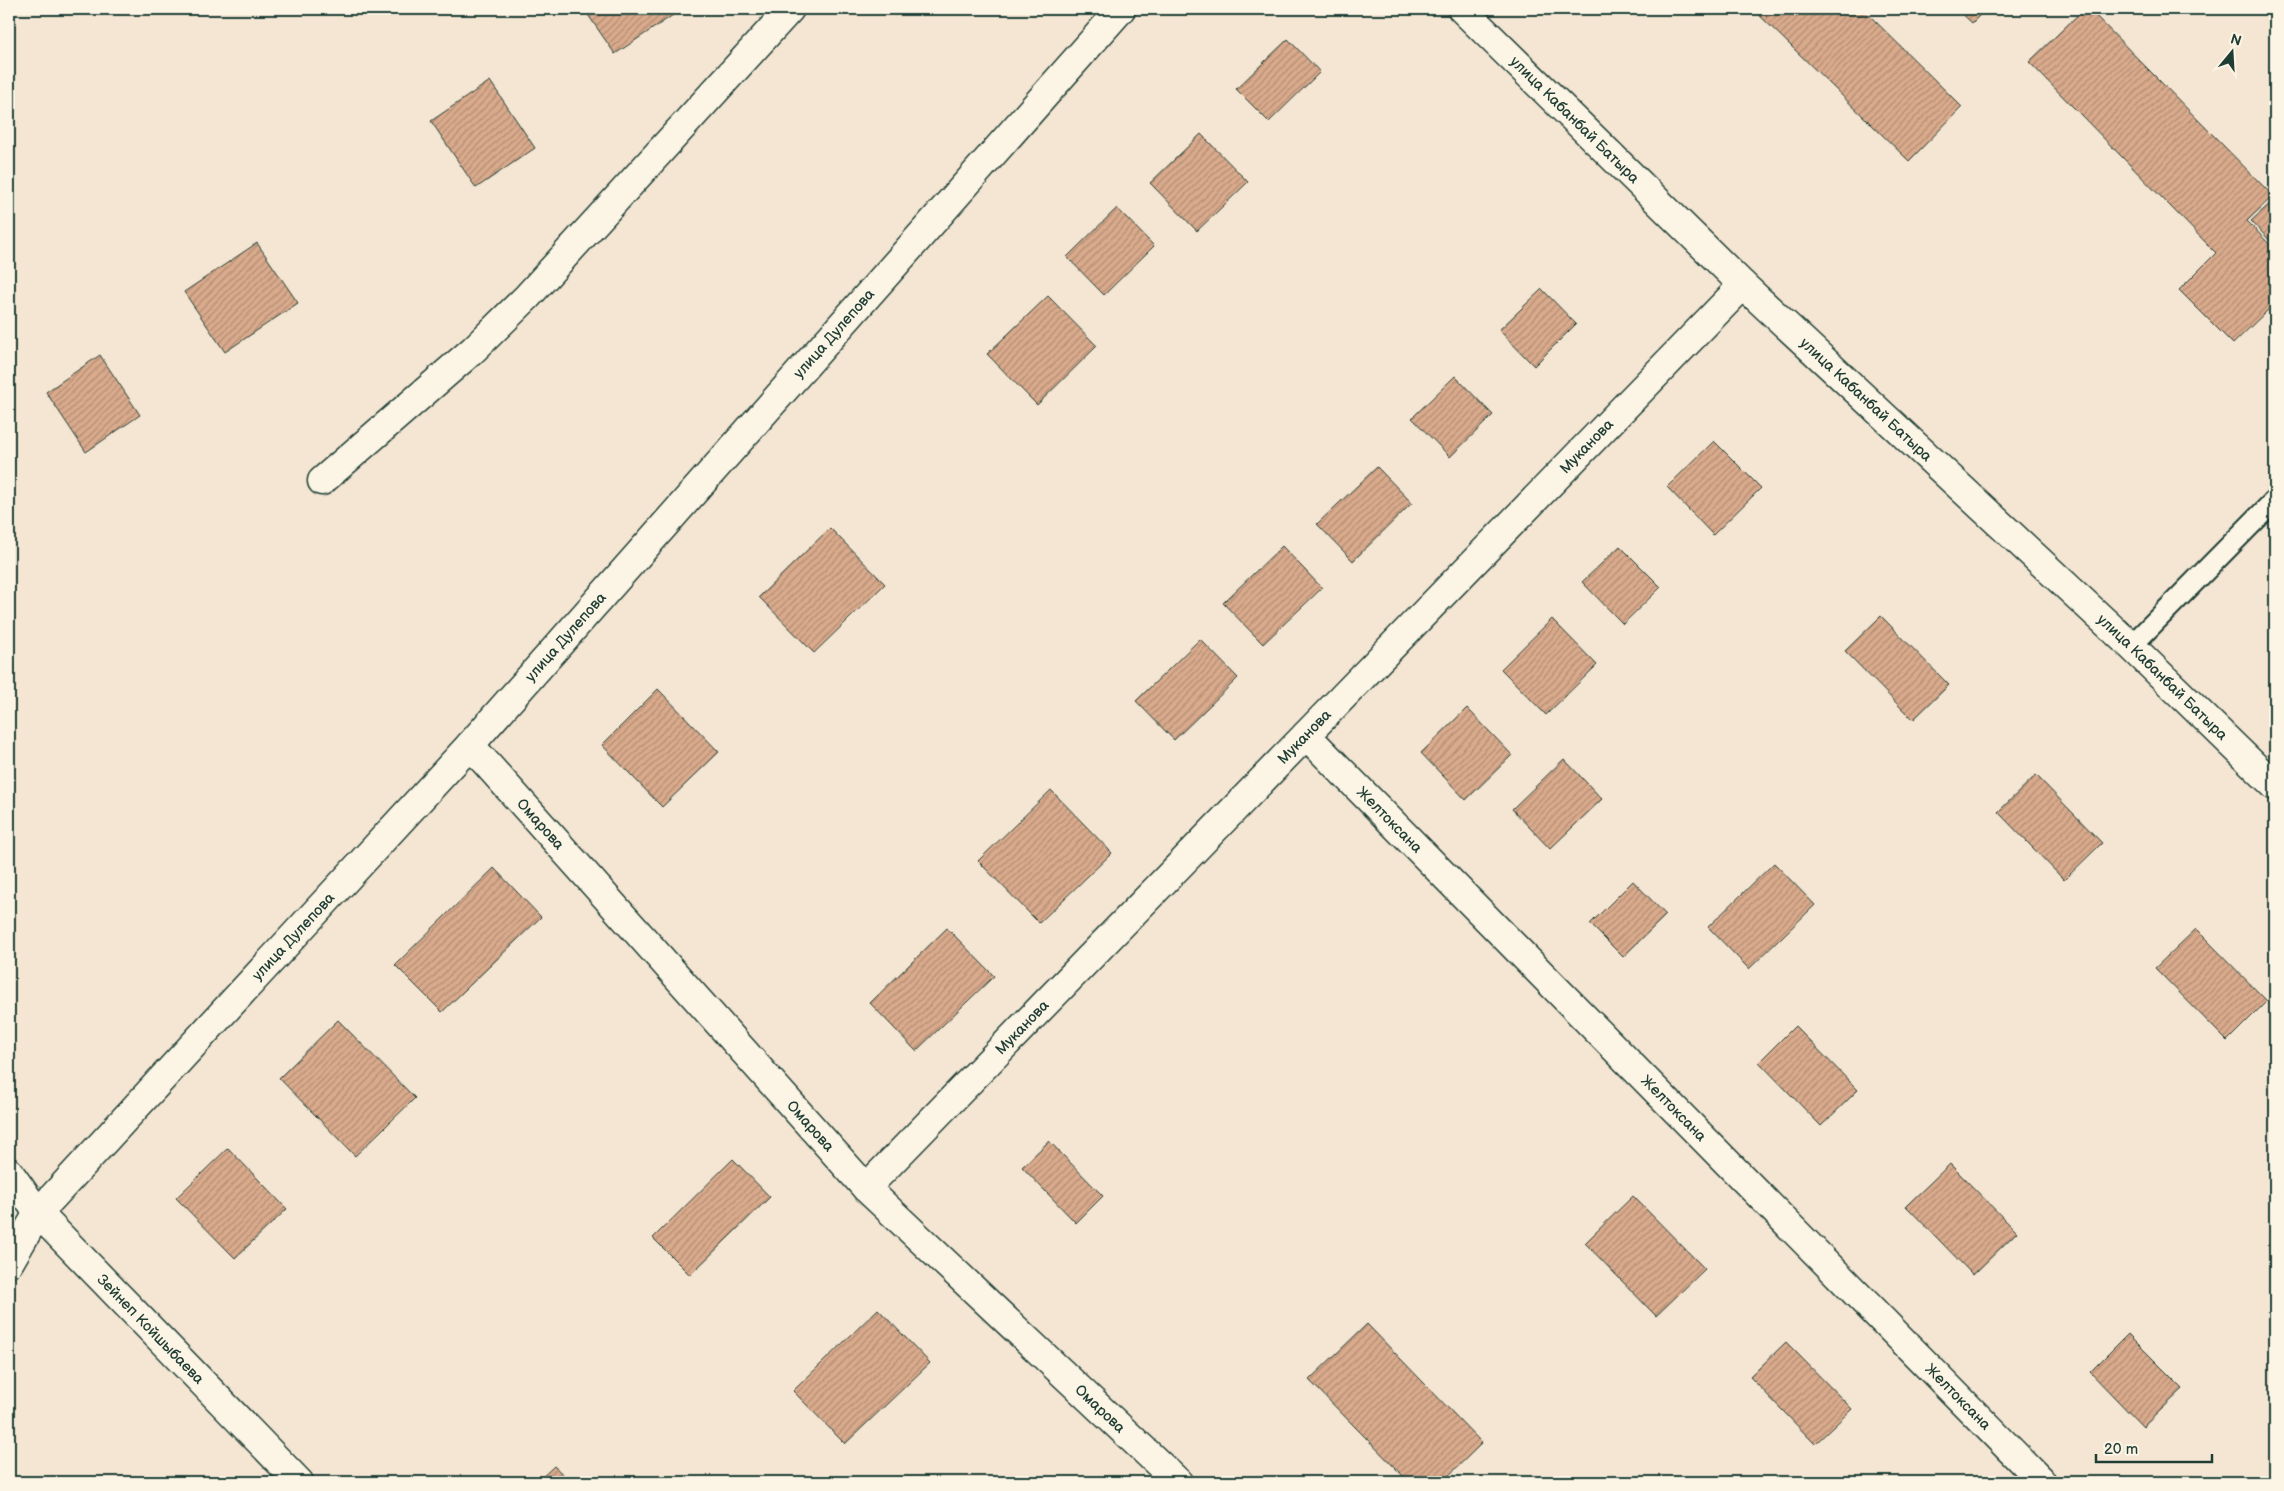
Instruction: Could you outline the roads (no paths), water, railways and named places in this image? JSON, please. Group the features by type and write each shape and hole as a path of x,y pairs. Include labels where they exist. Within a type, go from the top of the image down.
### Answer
{"street":[{"path":"322,481 473,350 527,297 790,9"},
{"name":"улица Дулепова","path":"9,1263 38,1213 470,744 1121,9"},
{"name":"улица Кабанбай Батыра","path":"1462,9 1743,286 2131,646 2275,786"},
{"name":"Муканова","path":"866,1188 1743,286"},
{"name":"Желтоксана","path":"1306,735 2042,1482"},
{"name":"Омарова","path":"470,744 866,1188 1178,1482"},
{"name":"Зейнеп Койшыбаева","path":"9,1172 38,1213 299,1482"}],"lane":[{"path":"2131,646 2275,500"}]}
